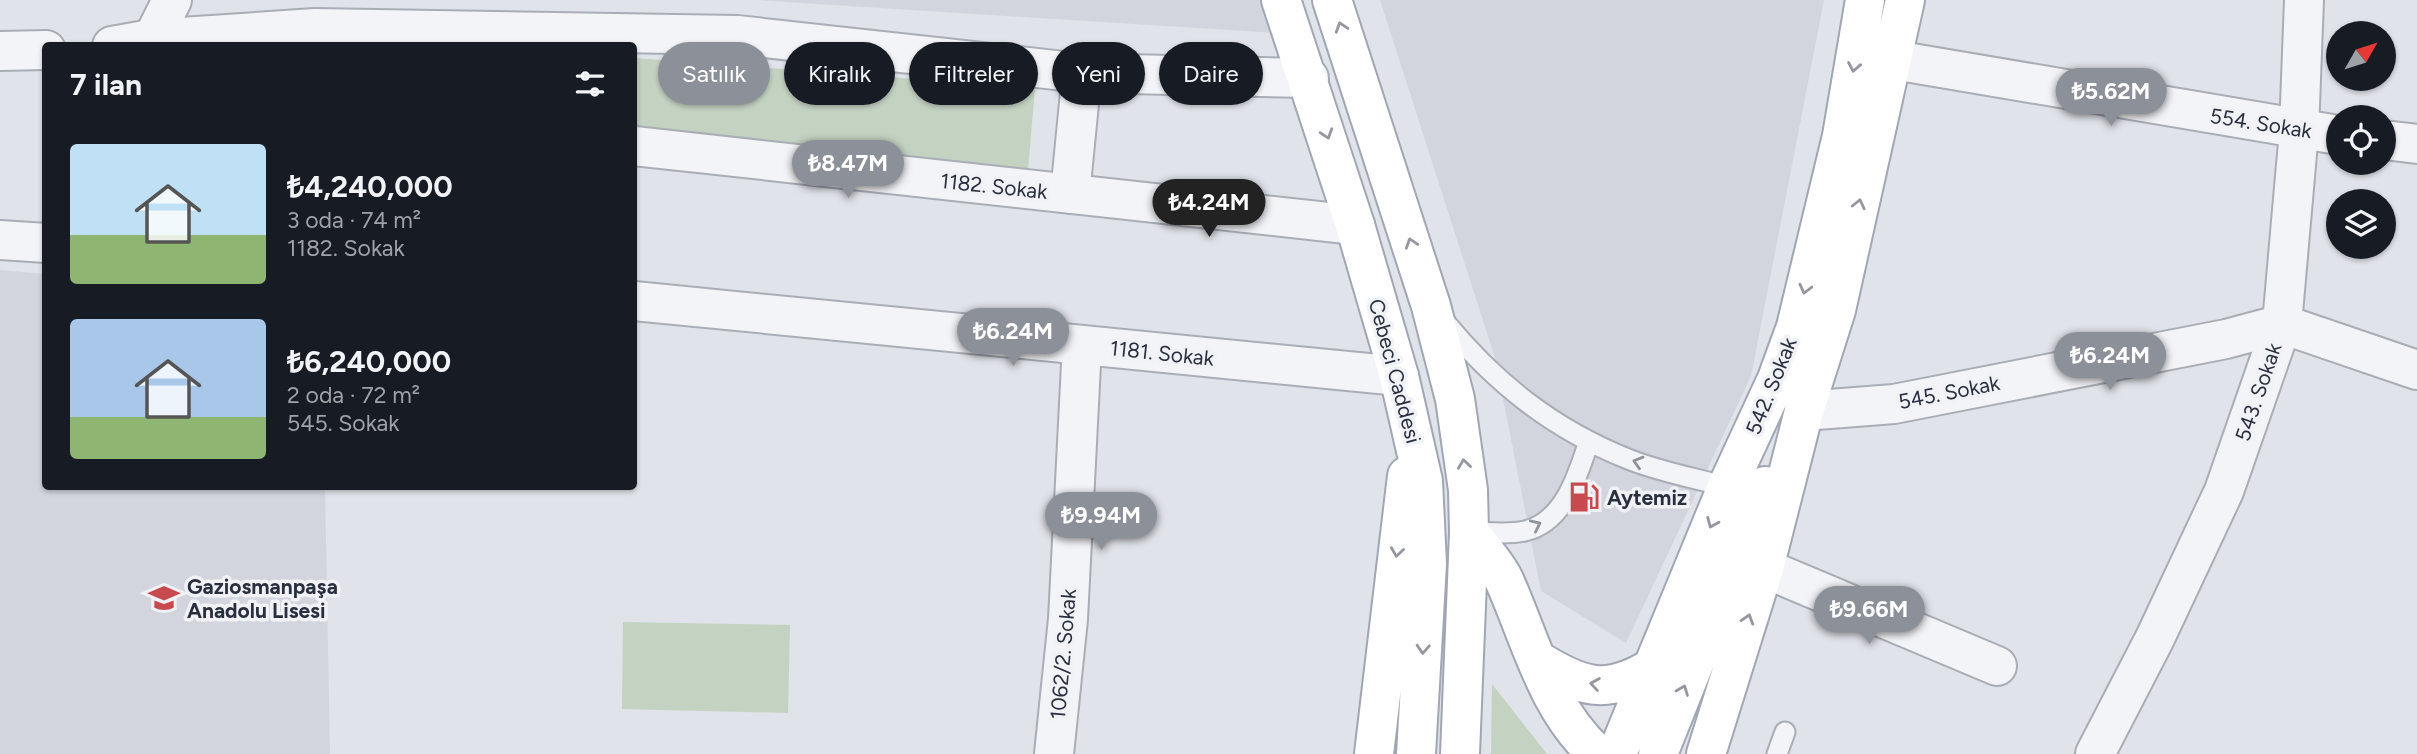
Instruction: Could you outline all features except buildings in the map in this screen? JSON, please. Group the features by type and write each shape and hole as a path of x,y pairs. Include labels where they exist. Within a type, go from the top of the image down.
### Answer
{"main road":[{"name":"Cebeci Caddesi","path":"1281,0 1309,78 1355,225 1399,376 1413,436 1427,526 1416,754"},
{"path":"1332,0 1431,306 1455,399 1468,490 1469,532 1460,754"},
{"name":"542. Sokak","path":"1617,754 1727,487 1777,379 1796,327 1842,136 1865,0"},
{"name":"542. Sokak","path":"1706,754 1764,568 1804,411 1836,310 1894,60 1905,0"},
{"path":"1658,754 1774,464 1804,411"},
{"path":"1374,754 1413,436"},
{"path":"1469,532 1503,578 1552,698 1583,742 1597,754"},
{"path":"1537,660 1557,673 1588,684 1611,686 1628,683 1653,667"}],"street":[{"path":"150,42 172,0"},
{"name":"543. Sokak","path":"2095,754 2155,638 2224,491 2282,324 2299,131 2304,0"},
{"path":"150,42 322,14 737,35 1052,70"},
{"path":"0,51 42,50"},
{"name":"554. Sokak","path":"1894,60 2326,134"},
{"path":"1145,74 1309,78"},
{"path":"1070,194 1079,105"},
{"path":"2396,141 2417,144"},
{"name":"1182. Sokak","path":"637,146 1355,225"},
{"path":"0,240 42,243"},
{"name":"1181. Sokak","path":"637,301 1399,376"},
{"path":"2282,324 2417,370"},
{"name":"545. Sokak","path":"1804,411 1894,404 2226,339 2282,324"},
{"name":"1062/2. Sokak","path":"1054,754 1068,619 1082,345"},
{"path":"1764,568 1997,666"}],"lane":[{"path":"1431,306 1497,380 1560,426 1631,460 1727,487"},
{"path":"1469,532 1525,531 1552,518 1576,479 1588,441"},
{"path":"1777,754 1785,732"}],"shaded area":[{"path":"756,0 1264,0 1276,33"},
{"path":"1380,0 1824,0 1751,376 1626,643 1541,591 1495,358"},
{"name":"Gaziosmanpaşa Anadolu Lisesi","path":"0,270 42,274 42,490 325,490 330,754 0,754"}],"green space":[{"path":"637,58 658,60 658,105 770,105 770,68 784,69 784,105 895,105 895,78 909,79 909,105 1034,105 1027,181 637,130"},
{"path":"623,622 790,625 788,713 622,709"},
{"path":"1492,684 1547,754 1491,754"}],"place":[{"name":"Aytemiz","path":"1584,497"},
{"name":"Gaziosmanpaşa Anadolu Lisesi","path":"164,598"}]}
